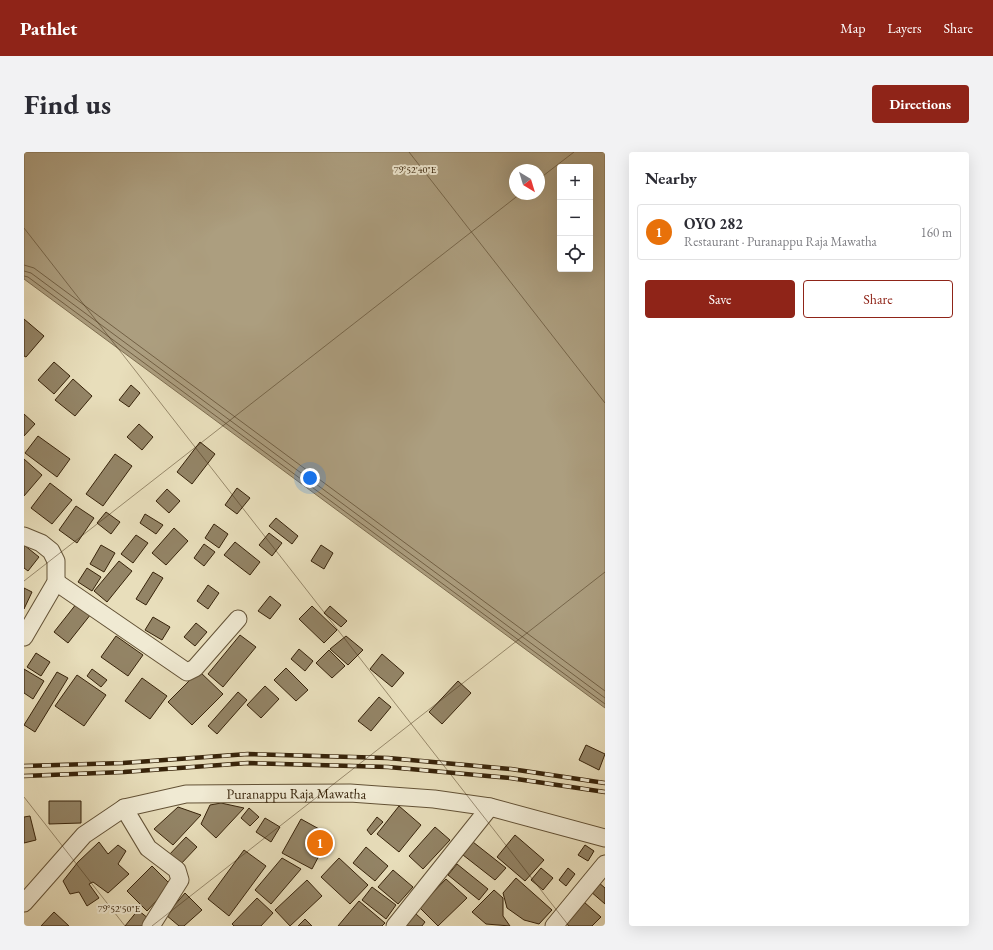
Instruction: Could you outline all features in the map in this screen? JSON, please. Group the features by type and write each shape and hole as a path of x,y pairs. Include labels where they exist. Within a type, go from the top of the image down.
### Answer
{"street":[{"path":"24,536 40,543 51,551 56,561 56,582 24,637"},
{"path":"56,582 187,672 195,668 238,619"},
{"name":"Puranappu Raja Mawatha","path":"24,903 84,835 124,808 186,794 350,793 434,800 490,807 605,838"},
{"path":"395,926 490,807"},
{"path":"124,808 148,848 177,870 180,880 151,926"},
{"path":"554,926 605,864"}],"water":[{"path":"24,152 605,152 605,708 24,279"}],"building":[{"path":"24,319 44,336 26,357 24,356"},
{"path":"54,362 70,376 54,394 38,380"},
{"path":"73,379 92,396 75,416 55,400"},
{"path":"131,385 140,393 129,407 119,400"},
{"path":"24,414 35,424 24,436"},
{"path":"139,424 153,437 142,450 127,437"},
{"path":"38,436 70,459 57,477 25,453"},
{"path":"200,442 215,454 192,484 177,472"},
{"path":"115,454 132,466 103,506 86,494"},
{"path":"24,459 42,475 24,496"},
{"path":"50,483 72,500 52,524 31,508"},
{"path":"237,488 250,498 237,514 225,505"},
{"path":"167,489 180,501 169,513 156,501"},
{"path":"76,506 94,518 77,543 59,530"},
{"path":"106,512 120,522 111,534 97,523"},
{"path":"145,514 163,525 156,534 140,523"},
{"path":"276,518 298,536 292,544 269,526"},
{"path":"214,524 228,534 219,548 205,538"},
{"path":"174,528 188,541 166,565 152,553"},
{"path":"269,533 282,543 272,556 259,545"},
{"path":"136,535 148,543 133,563 121,554"},
{"path":"235,542 260,562 250,575 224,555"},
{"path":"204,544 215,552 204,566 194,558"},
{"path":"24,545 39,557 28,571 24,568"},
{"path":"101,545 115,553 104,572 90,564"},
{"path":"321,545 333,553 324,569 311,561"},
{"path":"119,561 132,571 107,602 94,591"},
{"path":"87,568 101,577 92,591 78,582"},
{"path":"153,572 163,578 146,605 136,599"},
{"path":"208,585 219,593 208,609 197,601"},
{"path":"24,588 32,592 24,609"},
{"path":"270,596 281,605 270,619 258,611"},
{"path":"77,603 91,614 68,643 54,632"},
{"path":"312,606 337,630 324,643 299,619"},
{"path":"330,606 347,621 341,627 324,613"},
{"path":"153,617 170,627 162,640 145,630"},
{"path":"196,623 207,632 195,646 184,637"},
{"path":"240,635 256,647 223,687 208,674"},
{"path":"116,636 143,655 128,676 101,657"},
{"path":"346,636 363,650 348,665 330,649"},
{"path":"299,649 313,661 305,671 291,659"},
{"path":"329,650 345,666 332,678 316,663"},
{"path":"36,653 50,662 41,676 27,667"},
{"path":"382,654 404,673 392,687 370,669"},
{"path":"286,668 308,690 296,701 274,680"},
{"path":"24,669 44,681 33,699 24,693"},
{"path":"92,669 107,680 101,687 87,676"},
{"path":"199,671 223,694 192,725 168,702"},
{"path":"57,672 68,678 35,732 24,725"},
{"path":"77,675 106,695 84,726 55,706"},
{"path":"142,678 167,696 150,719 125,701"},
{"path":"458,681 471,693 442,724 429,712"},
{"path":"265,686 279,699 261,718 247,705"},
{"path":"238,692 247,700 217,734 208,726"},
{"path":"379,697 391,707 371,731 358,721"},
{"path":"586,745 605,754 599,770 579,760"},
{"path":"49,801 81,801 81,823 49,824"},
{"path":"221,803 244,808 216,838 201,824 210,805"},
{"path":"399,806 421,825 399,852 377,834"},
{"path":"178,807 201,815 173,845 154,829"},
{"path":"249,808 259,817 250,826 241,818"},
{"path":"30,816 36,840 24,843 24,817"},
{"path":"377,817 383,822 371,835 367,830"},
{"path":"265,818 280,827 271,842 256,832"},
{"path":"301,819 330,835 312,869 282,853"},
{"path":"435,827 450,840 423,869 409,856"},
{"path":"515,835 544,860 525,881 497,857"},
{"path":"186,837 197,847 179,866 168,856"},
{"path":"99,842 108,854 118,845 126,851 118,864 129,874 108,893 93,882 89,884 99,898 87,906 79,892 70,894 63,881 78,862"},
{"path":"473,842 506,868 495,880 463,855"},
{"path":"585,845 594,851 588,861 578,855"},
{"path":"366,847 388,866 375,881 353,863"},
{"path":"244,850 266,866 229,916 208,899"},
{"path":"282,858 301,869 271,904 255,890"},
{"path":"339,858 368,885 350,904 321,877"},
{"path":"457,864 488,889 479,900 448,875"},
{"path":"152,866 171,885 147,911 127,891"},
{"path":"541,868 553,878 543,890 531,880"},
{"path":"568,868 575,874 566,886 559,880"},
{"path":"393,870 413,887 398,904 378,887"},
{"path":"516,878 552,910 539,924 524,920 507,908 503,893"},
{"path":"446,879 467,898 438,926 419,907"},
{"path":"307,880 322,896 290,926 275,910"},
{"path":"598,882 605,888 605,904 590,891"},
{"path":"372,887 396,905 386,919 362,900"},
{"path":"494,890 503,898 503,916 510,926 486,924 472,912"},
{"path":"185,893 202,910 184,926 179,926 166,915"},
{"path":"257,898 273,913 261,926 234,926 232,924"},
{"path":"359,901 385,923 382,926 338,926"},
{"path":"584,902 601,917 592,926 569,926 565,923"},
{"path":"138,910 149,919 144,926 125,926"},
{"path":"54,912 69,926 41,926"},
{"path":"416,914 425,922 422,926 404,926"},
{"path":"305,919 312,926 298,926"}],"railway":[{"path":"24,766 123,763 248,754 388,758 511,769 605,783"},
{"path":"24,776 124,772 248,763 388,767 510,778 605,792"}],"place":[{"name":"OYO 282","path":"320,843"}]}
